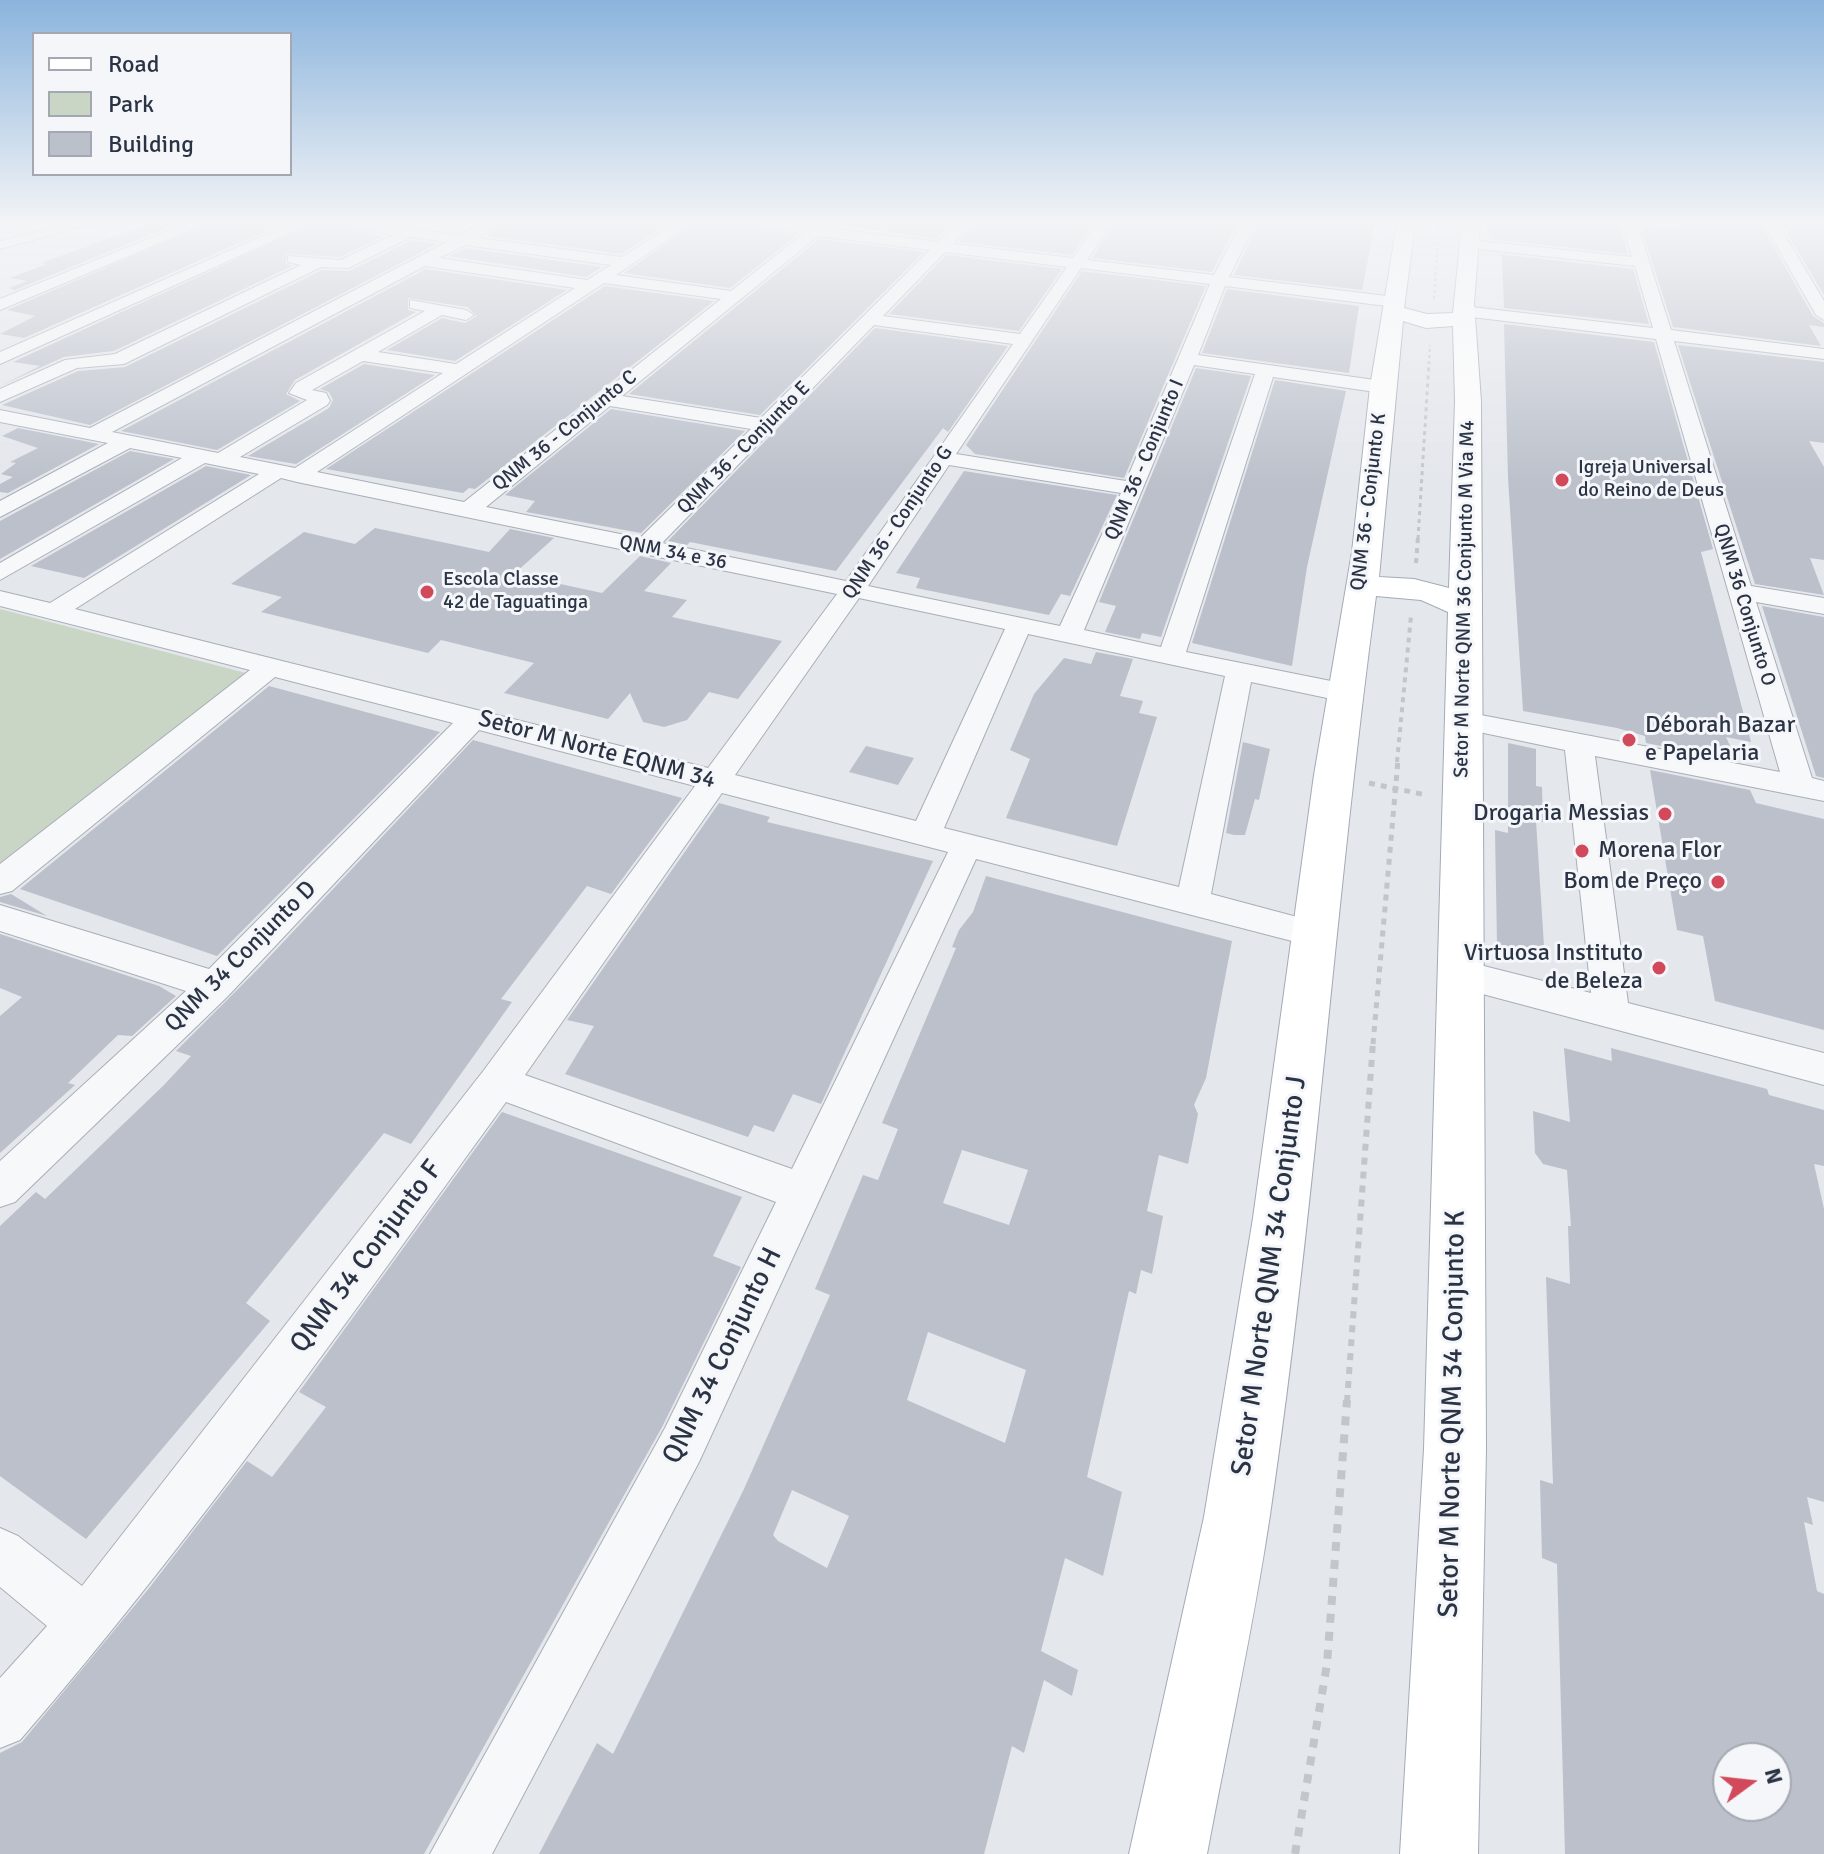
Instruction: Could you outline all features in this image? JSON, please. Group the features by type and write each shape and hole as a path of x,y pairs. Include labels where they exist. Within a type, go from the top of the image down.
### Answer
{"main road":[{"name":"QNM 36 - Conjunto K","path":"1346,693 1367,552 1382,387 1393,311"},
{"path":"1410,311 1432,322 1452,311"},
{"name":"Setor M Norte QNM 36 Conjunto M Via M4","path":"1458,311 1468,401 1460,974"},
{"path":"1367,552 1464,608"},
{"path":"1360,587 1414,580 1467,568"},
{"name":"Setor M Norte QNM 34 Conjunto J","path":"1168,1854 1237,1517 1280,1218 1333,775 1346,693"},
{"name":"Setor M Norte QNM 34 Conjunto K","path":"1439,1854 1455,1449 1460,974"}],"street":[{"path":"0,359 109,311"},
{"path":"118,360 217,311"},
{"path":"239,311 249,312"},
{"path":"93,434 325,311"},
{"path":"0,573 320,401 319,397 299,390 362,355 422,311"},
{"path":"461,311 466,315"},
{"path":"53,612 459,370 549,311"},
{"name":"QNM 36 - Conjunto C","path":"467,511 716,311"},
{"name":"QNM 36 - Conjunto E","path":"645,547 882,311"},
{"name":"QNM 36 - Conjunto G","path":"717,782 1045,311"},
{"name":"QNM 36 - Conjunto I","path":"1068,637 1134,489 1207,311"},
{"path":"1484,311 1824,354"},
{"name":"QNM 36 Conjunto O","path":"1653,311 1740,592 1811,788"},
{"path":"277,317 304,321"},
{"path":"873,320 1025,340"},
{"path":"362,355 459,370"},
{"path":"0,396 77,360 97,357 140,364"},
{"path":"1188,359 1382,387"},
{"path":"1171,657 1266,370"},
{"path":"603,399 766,425"},
{"name":"QNM 34 e 36","path":"0,416 854,588 1068,637 1346,693"},
{"path":"0,510 127,441"},
{"path":"942,458 1134,489"},
{"path":"1740,592 1824,606"},
{"name":"Setor M Norte EQNM 34","path":"0,598 1315,934"},
{"name":"QNM 34 Conjunto H","path":"460,1854 682,1445 802,1192 946,842 1019,626"},
{"path":"0,882 271,667"},
{"path":"1192,904 1240,671"},
{"name":"QNM 34 Conjunto D","path":"0,1188 215,986 475,718"},
{"path":"1465,721 1811,788"},
{"path":"1579,744 1611,1012"},
{"name":"QNM 34 Conjunto F","path":"0,1720 86,1623 340,1294 717,782"},
{"path":"0,918 215,986"},
{"path":"1460,974 1824,1069"},
{"path":"498,1082 802,1192"},
{"path":"0,1554 86,1623"}],"path":[{"path":"1295,1854 1327,1664 1381,940 1397,789 1433,311"},
{"path":"1333,775 1462,803"}],"green space":[{"path":"0,609 246,673 0,863"}],"building":[{"path":"9,311 86,311 24,338 0,334 35,316"},
{"path":"125,311 199,311 114,351 64,357 0,386 40,366 13,362"},
{"path":"240,311 309,311 90,425 2,405 78,371 125,367"},
{"path":"348,311 416,312 295,380 286,394 300,401 217,450 121,431"},
{"path":"471,311 535,311 455,361 387,350 442,318 465,323 477,316"},
{"path":"568,311 702,311 475,489 469,488 463,493 326,469"},
{"path":"731,311 865,311 760,415 629,394"},
{"path":"892,311 1033,311 1019,331 889,314"},
{"path":"1056,311 1196,311 1124,478 975,454 966,445"},
{"path":"1219,311 1358,311 1349,373 1202,353"},
{"path":"1527,311 1645,311 1649,324"},
{"path":"1668,311 1810,311 1824,323 1824,327 1809,325 1821,346 1673,327"},
{"path":"1504,324 1654,342 1713,549 1701,552 1751,742 1726,737 1737,761 1646,743 1645,736 1617,728 1523,711 1508,478"},
{"path":"875,328 1008,346 948,432 943,428 836,571 690,542 687,545 668,541"},
{"path":"1678,345 1824,362 1824,443 1809,441 1824,467 1824,560 1810,558 1824,595 1755,584"},
{"path":"364,364 435,375 296,464 248,456 329,408 333,400 329,392 320,389"},
{"path":"1196,368 1251,376 1161,637 1142,633 1140,639 1105,632 1116,606 1099,602"},
{"path":"1275,380 1346,391 1307,567 1292,666 1192,643"},
{"path":"611,409 745,431 641,533 526,512 535,501 505,495"},
{"path":"18,428 99,444 8,493 0,492 0,484 13,477 1,474 16,463 10,462 38,448 2,436"},
{"path":"130,451 174,459 0,559 0,521"},
{"path":"206,466 251,475 84,578 31,566"},
{"path":"964,471 1117,495 1070,596 1061,594 1049,615 916,588 920,578 896,573"},
{"path":"375,528 489,552 510,529 554,538 514,574 602,593 640,556 671,563 644,591 687,600 672,617 782,641 738,699 709,692 687,720 664,727 643,722 630,693 608,719 504,693 534,663 441,640 428,653 261,612 282,597 231,584 304,532 355,544"},
{"path":"1762,606 1824,617 1824,778 1816,776"},
{"path":"1096,652 1133,659 1120,696 1143,701 1139,713 1157,717 1117,846 1006,818 1030,759 1010,750 1034,694 1064,658 1091,664"},
{"path":"269,686 440,732 217,956 20,889"},
{"path":"473,740 682,798 611,894 587,886 501,999 512,1002 411,1144 384,1133 246,1303 270,1321 86,1539 0,1476 0,1226 36,1192 45,1199 164,1085 191,1056 176,1051 258,969"},
{"path":"1243,742 1270,749 1259,800 1255,799 1245,835 1234,835 1226,833"},
{"path":"1508,743 1536,749 1536,786 1542,787 1543,822 1536,821 1544,946 1541,946 1541,955 1497,944 1495,830 1508,833"},
{"path":"866,746 914,758 898,785 849,772"},
{"path":"1650,770 1750,790 1756,803 1824,819 1824,1030 1715,1001 1703,936 1677,930"},
{"path":"719,803 770,817 767,822 933,861 821,1104 793,1094 774,1132 754,1125 748,1137 565,1074 594,1026 567,1020"},
{"path":"986,876 1232,941 1206,1078 1194,1105 1198,1114 1188,1164 1159,1155 1147,1211 1163,1216 1152,1274 1141,1270 1136,1294 1129,1291 1087,1477 1122,1492 1103,1576 1065,1558 1041,1651 1078,1670 1072,1696 1044,1680 1024,1753 1012,1746 984,1854 539,1854 597,1743 613,1754 744,1489 830,1295 815,1289 863,1175 878,1180 898,1129 882,1123 956,948 952,947 959,930 973,912","holes":["962,1150 1028,1170 1009,1225 943,1203","928,1332 1026,1370 1005,1443 907,1400","792,1490 849,1516 827,1568 778,1541 773,1535"]},
{"path":"11,894 47,916 0,902 0,897"},
{"path":"0,934 159,986 176,996 132,1036 118,1035 68,1083 75,1085 0,1153 0,1016 22,997 0,988"},
{"path":"1564,1048 1612,1061 1611,1048 1767,1089 1769,1095 1824,1110 1824,1166 1814,1164 1824,1209 1824,1502 1807,1497 1813,1525 1804,1522 1817,1591 1824,1594 1824,1854 1565,1854 1557,1564 1542,1558 1540,1480 1553,1484 1546,1277 1570,1284 1568,1226 1571,1226 1567,1170 1543,1164 1535,1153 1533,1111 1570,1122"},
{"path":"502,1112 742,1197 713,1256 741,1267 662,1427 424,1854 0,1854 0,1753 22,1742 150,1587 247,1461 272,1477 326,1407 299,1392"}],"place":[{"name":"Igreja Universal do Reino de Deus","path":"1562,480"},
{"name":"Escola Classe 42 de Taguatinga","path":"427,592"},
{"name":"Déborah Bazar e Papelaria","path":"1629,740"},
{"name":"Drogaria Messias","path":"1665,814"},
{"name":"Morena Flor","path":"1582,851"},
{"name":"Bom de Preço","path":"1718,882"},
{"name":"Virtuosa Instituto de Beleza","path":"1659,968"}]}
